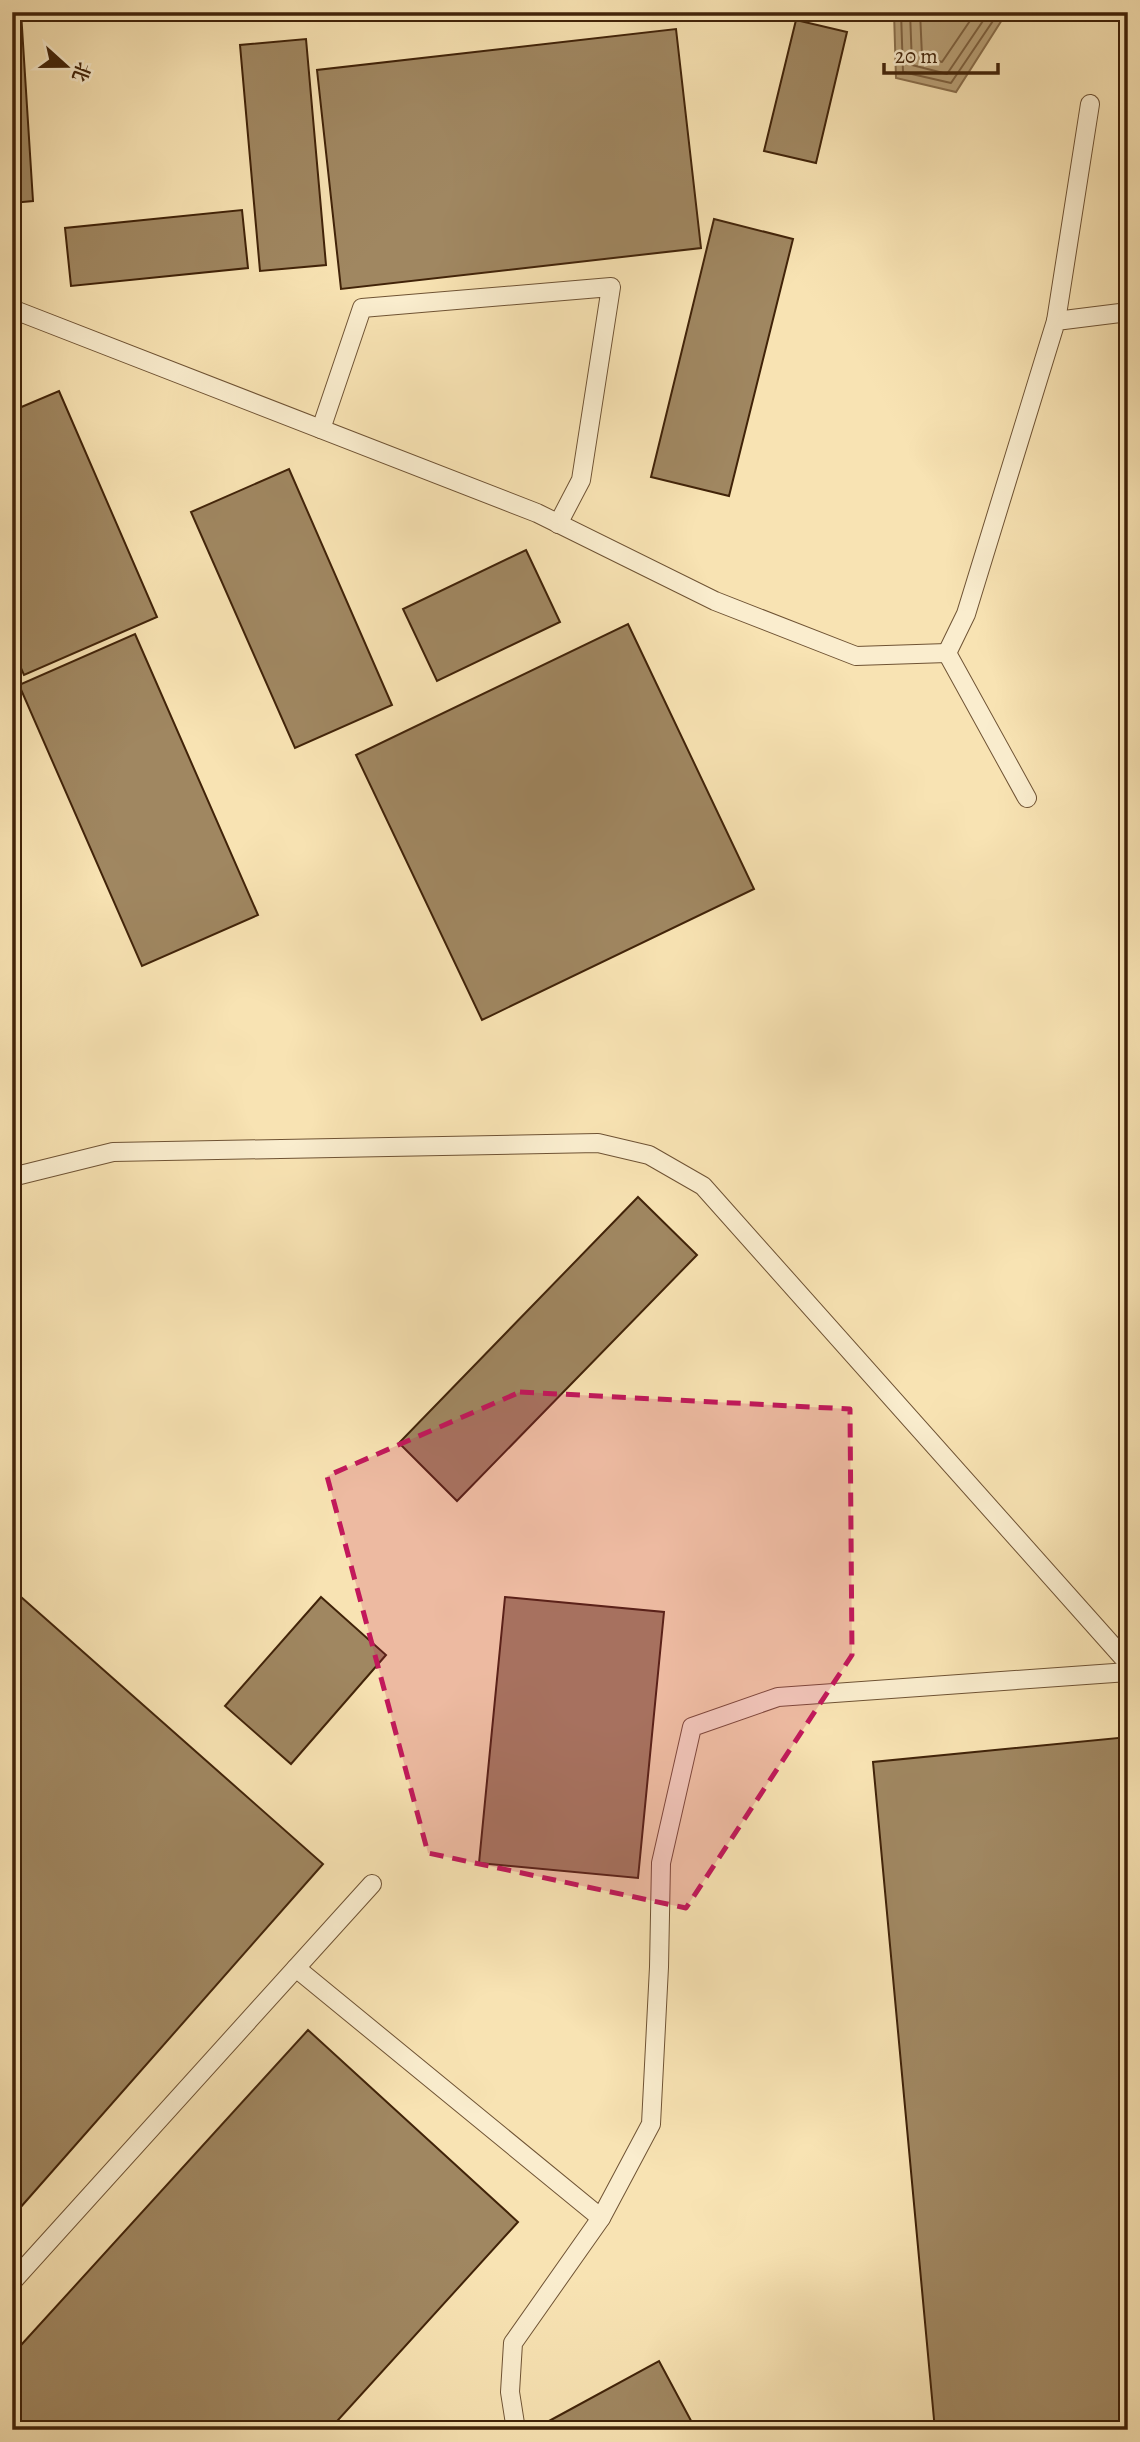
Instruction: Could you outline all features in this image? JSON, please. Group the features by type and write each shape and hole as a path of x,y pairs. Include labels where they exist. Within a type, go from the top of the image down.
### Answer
{"lane":[{"path":"947,653 965,614 1056,321 1090,104"},
{"path":"321,429 362,308 611,287 581,480 558,524"},
{"path":"12,309 558,524 715,601 856,656 947,653"},
{"path":"1056,321 1128,312"},
{"path":"947,653 1027,798"},
{"path":"12,1177 113,1152 598,1143 649,1154 703,1186 1128,1663"},
{"path":"516,2430 510,2392 513,2343 601,2218 651,2124 662,1863 692,1727 778,1697 1128,1672"},
{"path":"12,2283 372,1884"},
{"path":"296,1968 601,2218"}],"highlighted area":[{"path":"520,1392 850,1409 852,1655 686,1908 428,1853 327,1476"}],"water":[{"path":"894,12 1007,12 956,92 896,78"}],"building":[{"path":"12,12 21,12 33,201 12,203"},
{"path":"796,20 847,32 816,163 764,151"},
{"path":"676,29 701,248 341,289 317,70"},
{"path":"306,39 326,265 260,271 240,45"},
{"path":"242,210 248,268 71,286 65,228"},
{"path":"714,219 793,239 729,496 651,477"},
{"path":"59,391 157,617 24,675 12,648 12,411"},
{"path":"289,469 392,705 295,748 191,512"},
{"path":"526,550 560,622 437,681 403,609"},
{"path":"628,624 754,889 482,1020 356,755"},
{"path":"135,634 258,915 142,966 19,685"},
{"path":"638,1197 697,1255 457,1501 399,1443"},
{"path":"12,1589 323,1864 12,2217"},
{"path":"321,1597 386,1655 291,1764 225,1706"},
{"path":"505,1597 664,1612 638,1878 479,1863"},
{"path":"1128,1737 1128,2430 935,2430 873,1762"},
{"path":"308,2030 518,2222 329,2430 12,2430 12,2355"},
{"path":"659,2361 696,2430 554,2430 549,2421"}]}
